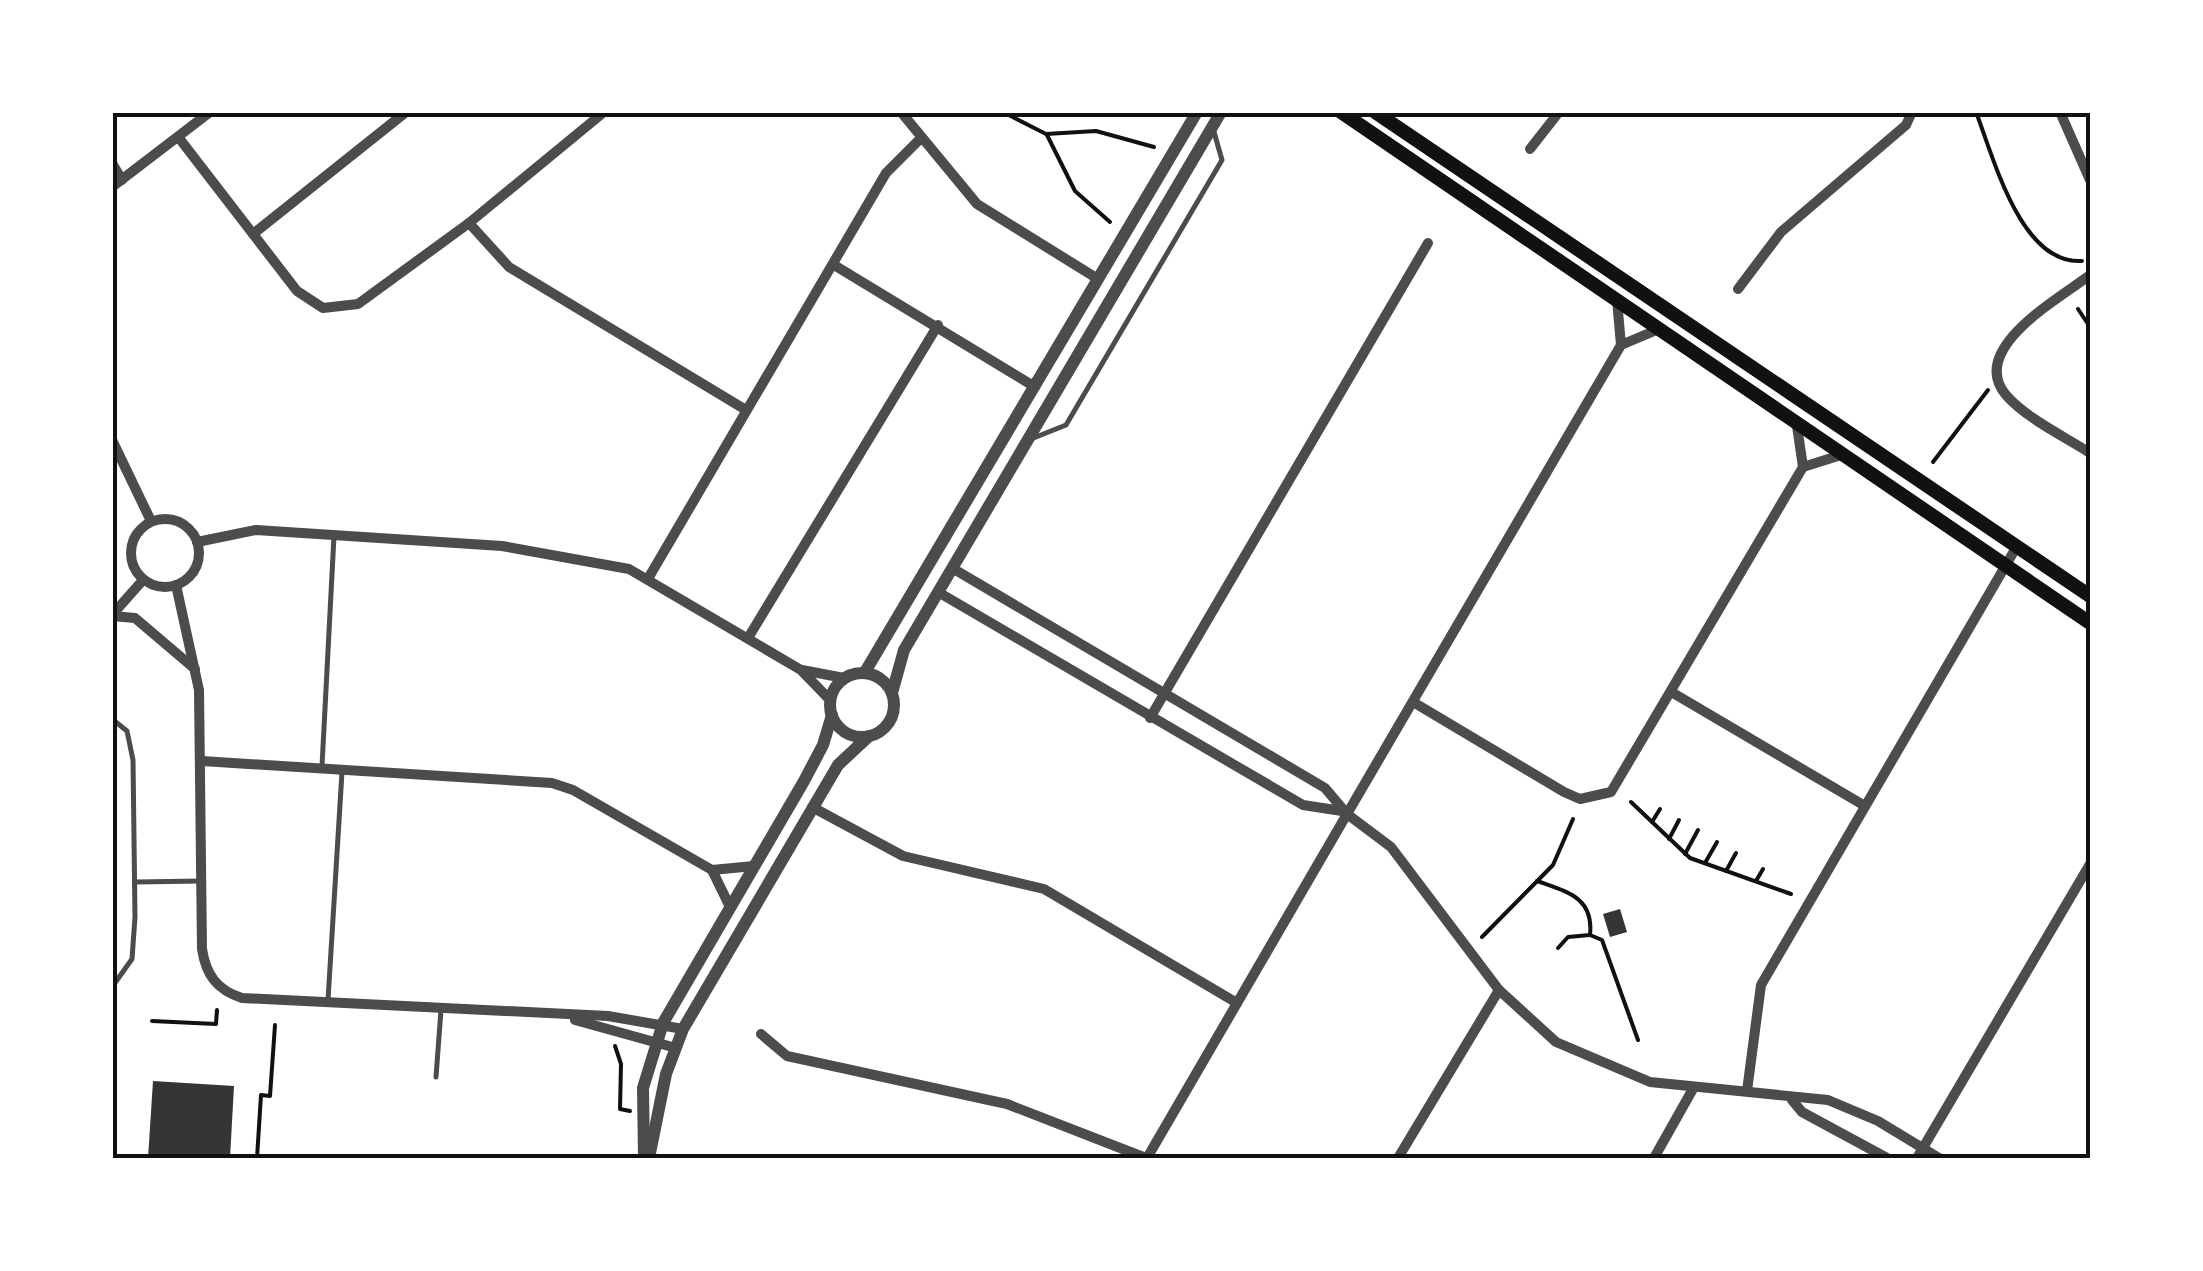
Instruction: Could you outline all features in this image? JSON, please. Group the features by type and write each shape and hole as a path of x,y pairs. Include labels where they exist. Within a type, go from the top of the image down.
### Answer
{"main road":[{"path":"1341,112 2090,623"},
{"path":"1376,112 2090,596"}],"street":[{"path":"112,163 117,183 210,112"},
{"path":"253,234 406,112"},
{"path":"178,138 297,291 323,308 358,304 468,223 604,112"},
{"path":"901,112 985,211 1098,279"},
{"path":"865,672 1197,112"},
{"path":"1530,149 1559,112"},
{"path":"1738,290 1782,232 1906,125 1912,112"},
{"path":"2060,112 2090,180"},
{"path":"647,1158 684,1029 838,765 890,720 892,693 904,650 1217,118"},
{"path":"649,577 886,173 921,138"},
{"path":"468,223 509,267 746,410"},
{"path":"1150,718 1428,244"},
{"path":"834,266 938,325 1035,387"},
{"path":"2090,275 2012,336 2000,350 1996,369 2007,396 2090,454"},
{"path":"761,1034 787,1056 1007,1104 1146,1158 1344,812 1621,345 1617,300"},
{"path":"748,638 938,325"},
{"path":"1621,345 1659,329"},
{"path":"1412,702 1564,792 1590,799 1610,792 1673,693 1803,467 1797,426"},
{"path":"112,440 151,521"},
{"path":"1803,467 1842,456"},
{"path":"174,519 184,524 198,542 198,564 176,586 164,588 142,580 131,560 130,548 141,527 151,521 174,519"},
{"path":"198,542 256,530 526,548 593,560 649,577 800,670 830,700 832,715 817,757 655,1042 640,1112 647,1158"},
{"path":"1747,1091 1761,985 2017,546"},
{"path":"952,568 1325,788 1344,812 1392,847 1498,990 1556,1042 1592,1061 1650,1082 1747,1091 1792,1100 1808,1096 1828,1100 1878,1121 1920,1154 1939,1158"},
{"path":"112,616 142,580"},
{"path":"176,586 196,670 202,761 202,949 216,983 242,998 663,1023 684,1029"},
{"path":"938,592 1303,804 1344,812"},
{"path":"112,616 135,618 196,670"},
{"path":"800,670 844,678 865,672 882,679 892,693"},
{"path":"830,700 844,678"},
{"path":"1673,693 1864,806"},
{"path":"832,715 850,735 870,736"},
{"path":"202,761 552,783 712,870 754,866"},
{"path":"812,807 903,856 1044,889 1236,1003"},
{"path":"1920,1154 2090,864"},
{"path":"712,870 730,908"},
{"path":"1398,1158 1498,990"},
{"path":"564,1017 676,1048"},
{"path":"1654,1158 1694,1087"},
{"path":"1792,1100 1802,1112 1887,1158"}],"lane":[{"path":"1027,441 1066,425 1168,257 1222,160 1217,118"},
{"path":"322,766 334,536"},
{"path":"112,719 127,731 134,760 135,882 134,954 112,987"},
{"path":"328,1003 343,768"},
{"path":"135,882 202,881"},
{"path":"436,1076 441,1010"}],"path":[{"path":"1003,112 1046,134 1096,131 1154,147"},
{"path":"1976,112 2036,244 2060,260 2086,261"},
{"path":"1046,134 1075,191 1110,222"},
{"path":"2078,308 2090,327"},
{"path":"1932,462 1992,387"},
{"path":"1631,802 1684,854 1791,894"},
{"path":"1652,822 1660,808"},
{"path":"1482,937 1553,865 1573,819"},
{"path":"1669,839 1679,820"},
{"path":"1684,854 1698,830"},
{"path":"1705,863 1717,842"},
{"path":"1726,871 1736,853"},
{"path":"1756,881 1763,869"},
{"path":"1537,881 1580,896 1592,917 1590,935"},
{"path":"1558,948 1568,936 1590,935 1602,940 1638,1040"},
{"path":"152,1021 216,1024 217,1010"},
{"path":"257,1158 261,1095 270,1096 275,1026"},
{"path":"618,1033 614,1050 621,1064 620,1109 640,1112"}],"building":[{"path":"1620,909 1627,932 1610,937 1603,914"},
{"path":"153,1081 234,1086 230,1158 148,1158"}]}
